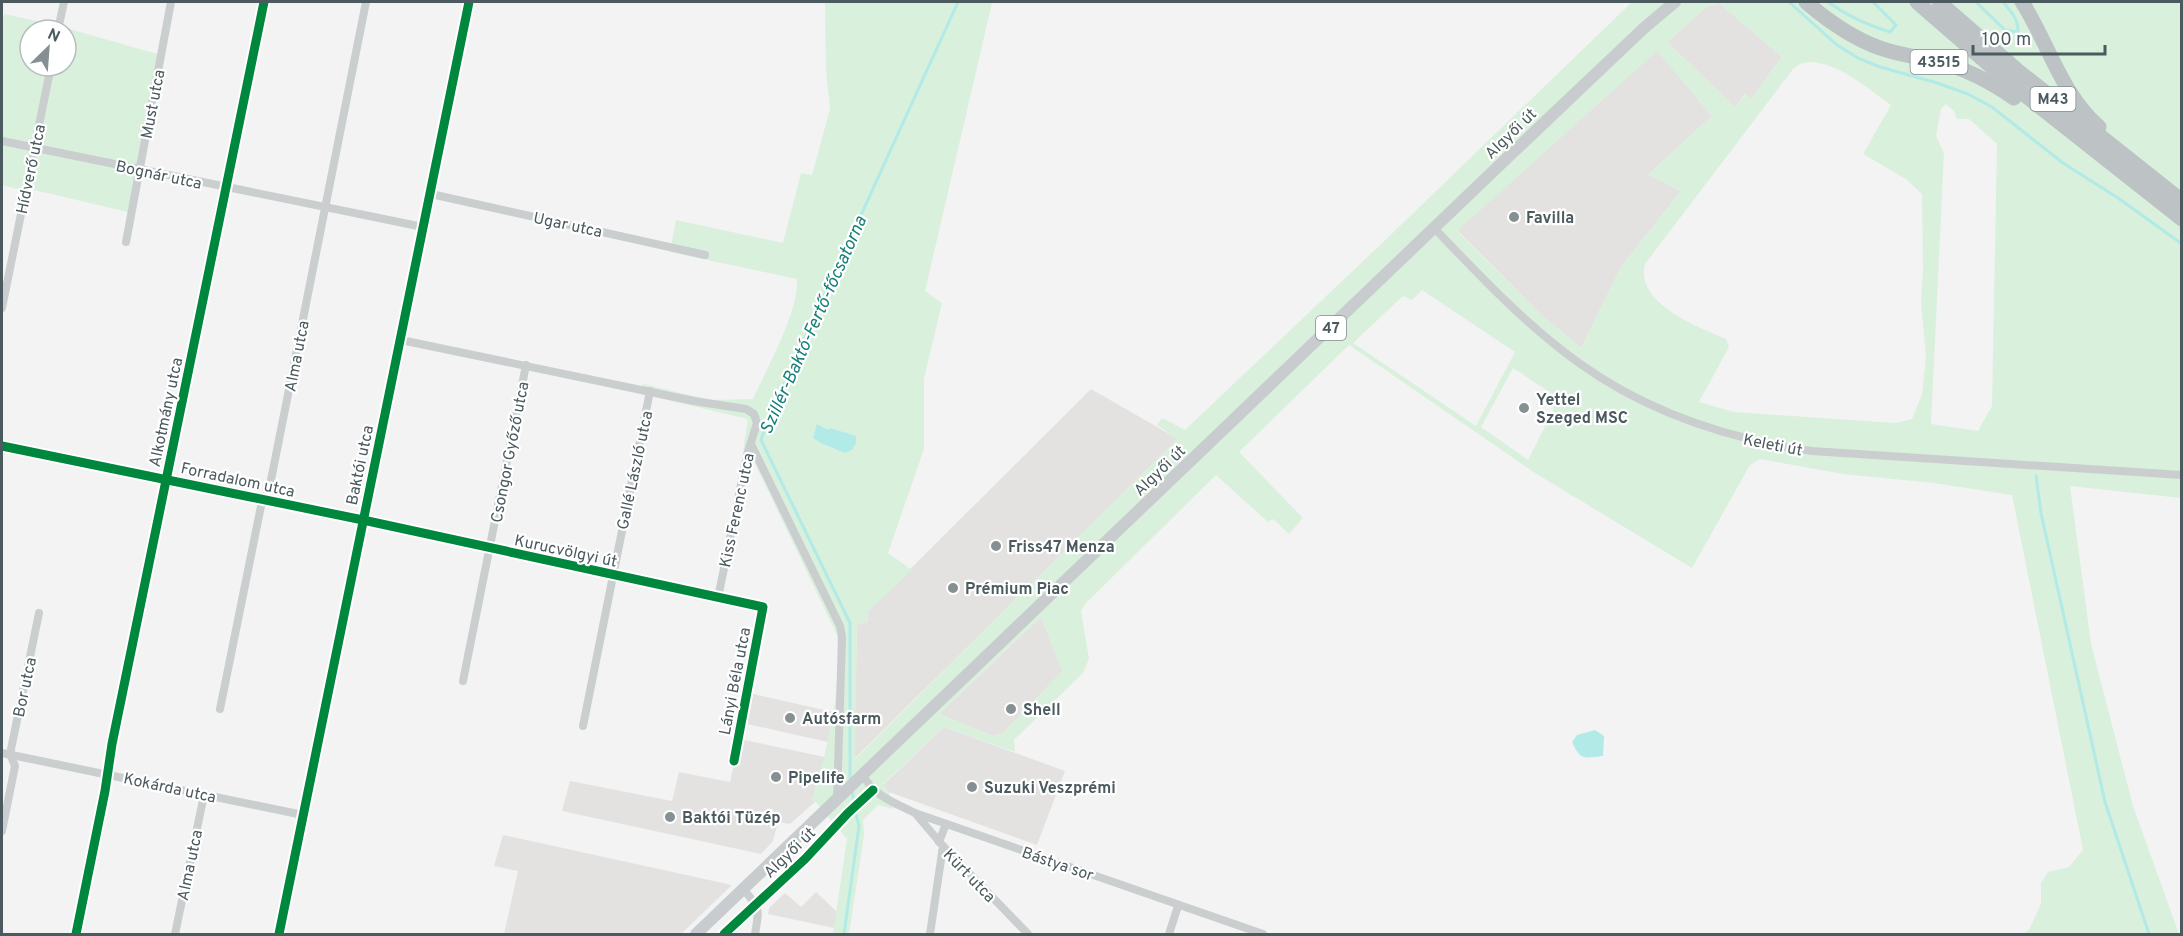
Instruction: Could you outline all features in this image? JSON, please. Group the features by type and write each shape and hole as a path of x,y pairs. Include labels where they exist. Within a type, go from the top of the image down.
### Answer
{"highway":[{"name":"43515","path":"1806,2 1842,30 1864,42 1883,49 1938,61 1969,72 2000,88 2070,132"},
{"name":"M43","path":"1917,2 2016,88 2181,219"},
{"name":"M43","path":"1939,2 2017,70 2181,201"},
{"path":"2022,2 2077,103 2094,123 2142,163 2166,190"}],"main road":[{"name":"47","path":"1644,28 1661,2"},
{"name":"47","path":"1644,28 1666,2"},
{"name":"47","path":"1644,28 1675,2"},
{"name":"47","path":"1644,28 1682,2"},
{"name":"Algyői út","path":"696,934 1644,28"}],"street":[{"path":"61,18 64,2"},
{"name":"Must utca","path":"126,242 171,2"},
{"name":"Alkotmány utca","path":"76,934 264,2"},
{"name":"Alma utca","path":"220,709 261,506 269,490 366,2"},
{"name":"Baktói utca","path":"279,934 470,2"},
{"name":"Hídverő utca","path":"2,308 49,78"},
{"name":"Bognár utca","path":"2,141 423,227"},
{"name":"Ugar utca","path":"430,194 705,255"},
{"name":"Keleti út","path":"1435,229 1531,325 1579,363 1646,402 1718,431 1766,444 1812,451 2181,475"},
{"path":"401,340 650,391"},
{"name":"Csongor Győző utca","path":"463,681 526,365"},
{"name":"Kiss Ferenc utca","path":"650,391 746,409 754,414 758,423 747,455 718,598"},
{"name":"Gallé László utca","path":"583,726 650,391"},
{"path":"751,444 840,626 842,637 840,796"},
{"name":"Forradalom utca","path":"2,446 363,520"},
{"name":"Kurucvölgyi út","path":"363,520 764,608"},
{"name":"Lányi Béla utca","path":"734,761 764,608"},
{"name":"Bor utca","path":"2,831 15,766 6,754 39,613"},
{"name":"Kokárda utca","path":"6,754 303,815"},
{"name":"Bástya sor","path":"861,776 873,790 915,813 1263,934"},
{"name":"Algyői út","path":"724,934 805,860 848,813 873,790"},
{"name":"Alma utca","path":"175,934 204,795"},
{"name":"Kürt utca","path":"915,813 941,844 1028,934"},
{"path":"930,934 941,844 946,824"},
{"path":"741,918 756,930 759,912 756,903 743,889"},
{"path":"1169,934 1178,906"}],"shaded area":[{"path":"1719,3 1782,57 1751,99 1745,94 1735,107 1667,42 1705,8"},
{"path":"1657,50 1712,116 1649,174 1681,191 1621,267 1581,348 1541,315 1457,230"},
{"path":"1091,389 1178,439 854,759 857,624 868,622 867,612"},
{"path":"1041,617 1063,671 1003,733 993,736 939,714"},
{"name":"Autósfarm","path":"753,694 833,712 828,742 747,724"},
{"name":"Suzuki Veszprémi","path":"944,727 1065,771 1037,845 889,792 883,785"},
{"path":"740,739 825,757 812,800 816,801 790,824 778,822 773,841 761,854 562,811 570,781 672,801 679,772 730,782"},
{"path":"503,835 732,885 681,934 504,934 518,871 494,866"},
{"path":"816,892 837,912 834,928 768,914 769,908 785,893 801,907"}],"green space":[{"path":"825,2 992,3 925,291 942,303 924,379 924,449 888,553 912,570 867,612 868,622 857,624 855,759 1177,439 1157,425 1162,418 1185,430 1632,2 2181,2 2181,498 2070,486 2091,644 2133,806 2179,934 2023,934 2029,930 2041,904 2041,883 2048,872 2069,867 2083,850 2012,495 1934,483 1843,474 1760,459 1750,465 1692,568 1535,473 1349,345 1239,452 1303,518 1289,534 1273,519 1268,522 1216,475 1085,604 1081,611 1089,659 1083,673 1014,740 1015,752 944,727 883,784 889,792 893,809 878,805 863,820 864,835 849,934 833,934 847,839 812,800 836,698 837,635 750,453 743,451 748,419 641,394 643,384 710,400 753,399 788,323 797,279 670,252 676,220 783,243 801,173 812,175 830,109 826,69","holes":["1719,3 1782,57 1751,99 1746,94 1735,107 1667,42 1705,8","1657,51 1712,116 1648,175 1681,191 1621,267 1581,348 1541,315 1457,231","1808,62 1830,66 1852,77 1891,105 1863,154 1906,179 1922,194 1921,303 1926,357 1922,395 1912,419 1895,423 1733,412 1699,402 1729,347 1726,339 1671,312 1649,291 1644,278 1645,264 1793,69","1946,104 1954,111 1957,119 1969,119 1997,144 1992,406 1978,431 1931,424 1944,153 1936,136 1941,109","1422,290 1515,352 1476,426 1353,343 1403,296 1412,300","1513,368 1554,395 1553,411 1528,460 1481,427","1041,617 1062,671 1003,733 993,736 939,714"]},
{"path":"4,14 22,18 18,18 18,78 78,78 78,31 161,55 132,213 26,188 21,190 2,185 2,26"}],"water":[{"path":"817,424 828,430 830,428 856,436 856,443 852,450 845,453 813,438"},
{"path":"1595,730 1604,736 1603,756 1583,757 1572,742 1577,735"}],"waterway":[{"name":"Szillér-Baktó-Fertő-főcsatorna","path":"850,780 850,623 761,440 769,417 958,2"},
{"path":"1789,2 1837,45 1858,58 1968,94 1992,107 2063,163 2118,198 2182,244"},
{"path":"1828,2 1858,20 1890,32 1896,25 1873,2"},
{"path":"1976,2 2005,30 2018,32 2016,19 2003,2"},
{"path":"2036,476 2041,513 2105,802 2149,934"},
{"name":"Szillér-Baktó-Fertő-főcsatorna","path":"852,789 854,804"},
{"name":"Szillér-Baktó-Fertő-főcsatorna","path":"844,934 859,826 855,810"}],"cycle path":[{"path":"76,934 105,791 112,744 264,2"},
{"path":"279,934 469,2"},
{"path":"2,446 363,520 763,607 734,761"},
{"path":"724,934 805,859 873,790"}],"place":[{"name":"Favilla","path":"1514,217"},
{"name":"Yettel Szeged MSC","path":"1524,408"},
{"name":"Friss47 Menza","path":"996,546"},
{"name":"Prémium Piac","path":"953,588"},
{"name":"Shell","path":"1011,709"},
{"name":"Autósfarm","path":"790,718"},
{"name":"Pipelife","path":"776,777"},
{"name":"Suzuki Veszprémi","path":"972,787"},
{"name":"Baktói Tüzép","path":"670,817"}]}
